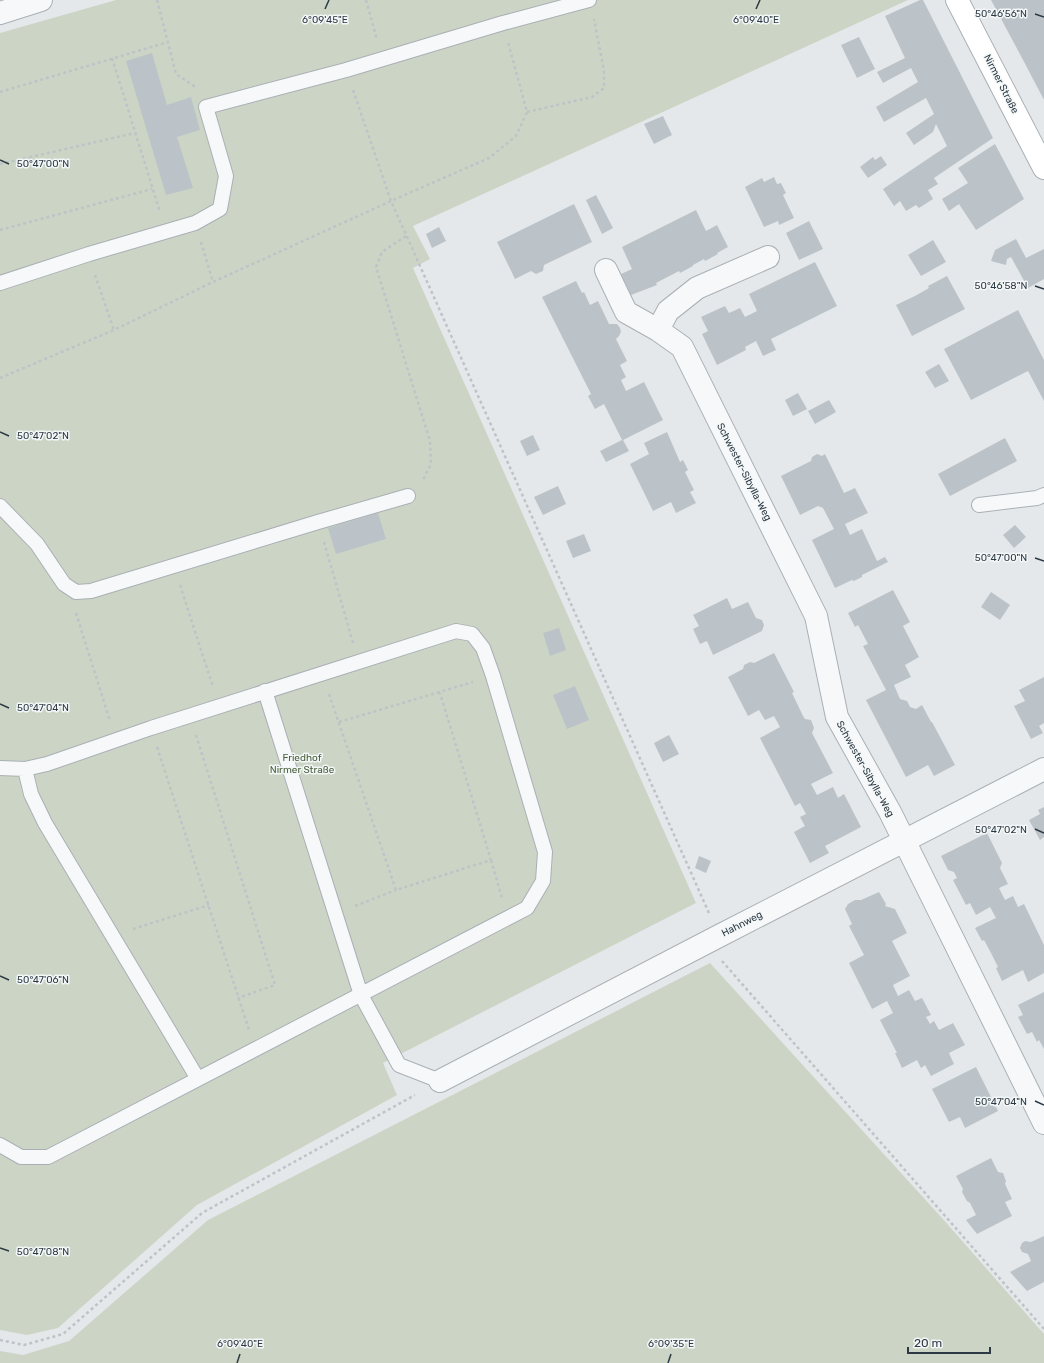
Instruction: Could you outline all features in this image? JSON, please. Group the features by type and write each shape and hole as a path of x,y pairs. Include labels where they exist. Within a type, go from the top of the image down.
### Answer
{"street":[{"path":"0,13 41,0"},
{"name":"Nirmer Straße","path":"957,0 1044,168"},
{"path":"658,330 668,311 697,288 768,257"},
{"name":"Schwester-Sibylla-Weg","path":"606,270 626,312 658,330 682,347 816,616 836,717 890,812 1044,1123"},
{"name":"Hahnweg","path":"440,1081 1044,769"}],"lane":[{"path":"0,283 89,254 195,223 220,209 226,176 206,107 346,70 503,22 589,0"},
{"path":"979,505 1036,498 1044,495"},
{"path":"0,506 37,544 64,584 76,592 91,591 408,496"},
{"path":"0,768 25,769 47,764 190,715 321,675 456,631 472,634 483,648 493,676 545,852 543,881 526,908 508,918 48,1157 21,1157 0,1145"},
{"path":"265,691 361,995 399,1065 440,1081"},
{"path":"25,769 31,794 45,823 198,1079"}],"path":[{"path":"157,0 176,74 198,90 206,107"},
{"path":"366,0 383,59"},
{"path":"527,112 592,97 604,88 604,71 593,14"},
{"path":"0,378 114,330 214,282 489,158 516,136 527,112 503,22"},
{"path":"0,92 168,42"},
{"path":"112,58 166,231"},
{"path":"346,70 391,201 727,967 1044,1330"},
{"path":"0,164 135,133"},
{"path":"0,230 152,189"},
{"path":"195,223 214,282"},
{"path":"406,236 382,252 376,267 430,441 431,464 422,484 408,496"},
{"path":"89,254 114,330"},
{"path":"318,522 358,662"},
{"path":"174,565 219,706"},
{"path":"76,592 73,605 116,741"},
{"path":"321,675 339,722 396,890"},
{"path":"339,722 493,676"},
{"path":"440,693 508,918"},
{"path":"190,715 275,984 238,998"},
{"path":"151,728 256,1050"},
{"path":"335,913 396,890 491,860"},
{"path":"112,936 209,905"},
{"path":"0,1340 24,1345 63,1334 202,1213 440,1081"}],"green space":[{"name":"Friedhof Nirmer Straße","path":"116,0 908,0 413,226 430,259 413,268 696,903 383,1063 397,1095 197,1205 58,1328 27,1335 0,1330 0,33"},
{"path":"710,963 942,1218 1044,1334 1044,1363 0,1363 0,1351 23,1355 69,1341 208,1220"}],"building":[{"path":"923,0 993,138 934,178 938,184 928,190 933,199 919,208 916,205 906,211 900,201 894,206 883,189 947,146 936,124 933,132 914,145 906,133 934,114 926,98 884,122 876,107 918,82 911,68 883,83 877,72 905,58 885,16"},
{"path":"991,0 1044,0 1044,100 1022,58"},
{"path":"859,37 875,69 857,78 841,45"},
{"path":"152,53 167,105 191,97 200,130 177,137 193,188 166,195 126,61"},
{"path":"663,116 672,135 654,144 644,124"},
{"path":"995,144 1024,199 976,230 959,204 949,211 942,199 968,183 958,168"},
{"path":"881,156 887,165 868,178 860,167 873,157 875,160"},
{"path":"774,177 777,184 781,183 786,193 783,195 794,218 779,225 778,221 764,227 745,187 762,178 764,182"},
{"path":"596,195 613,228 602,234 586,200"},
{"path":"574,204 592,242 544,265 543,271 536,274 531,271 515,279 497,242"},
{"path":"696,210 706,231 717,225 728,247 705,261 704,259 680,273 679,271 656,283 657,285 631,295 621,274 632,269 622,247"},
{"path":"809,221 823,249 799,260 786,233"},
{"path":"439,227 446,241 432,248 426,234"},
{"path":"1016,239 1026,258 1044,249 1044,279 1028,288 1011,257 1007,259 1006,265 991,261 995,250"},
{"path":"933,240 946,262 921,276 908,255"},
{"path":"815,262 837,306 771,339 776,350 763,356 756,341 745,347 746,350 717,365 702,334 708,331 701,317 725,306 729,313 740,308 745,317 757,311 749,294"},
{"path":"947,276 965,309 912,336 896,305 915,296 929,288 928,286"},
{"path":"576,281 582,293 584,292 590,305 598,301 609,324 617,324 620,328 621,332 616,339 627,361 620,365 626,377 621,380 626,391 644,382 663,420 623,440 629,451 606,462 600,451 622,440 604,404 595,409 588,396 591,394 542,297"},
{"path":"1018,310 1044,360 1044,401 1028,371 971,400 944,349"},
{"path":"939,364 949,381 935,388 925,372"},
{"path":"798,393 807,409 793,416 785,400"},
{"path":"829,400 836,412 815,424 808,411"},
{"path":"667,432 680,462 683,460 688,470 685,472 694,490 690,492 696,503 676,513 671,502 653,511 630,464 649,454 644,443"},
{"path":"533,435 540,450 527,456 520,441"},
{"path":"1005,438 1017,461 950,496 938,474"},
{"path":"817,454 822,456 825,454 844,493 855,488 868,513 845,524 850,535 862,529 877,561 885,557 888,562 862,575 862,577 854,581 852,580 835,588 812,540 834,529 823,508 818,506 800,515 781,476 811,461 812,457"},
{"path":"558,486 566,504 543,515 534,497"},
{"path":"378,513 386,539 336,554 328,528"},
{"path":"1015,525 1026,537 1014,548 1003,535"},
{"path":"584,534 591,551 573,558 566,541"},
{"path":"893,590 910,622 903,626 919,657 905,665 911,677 894,685 900,699 907,701 910,707 916,709 922,705 955,765 934,776 928,765 906,777 866,700 886,690 863,646 868,644 858,625 855,627 848,613"},
{"path":"991,592 1010,605 1000,620 981,607"},
{"path":"727,598 732,609 748,602 756,618 762,620 764,625 762,631 713,655 707,641 700,644 693,629 699,626 693,615"},
{"path":"559,628 566,650 550,656 543,633"},
{"path":"774,653 794,692 792,693 803,716 805,719 811,720 814,728 812,733 833,773 811,784 817,795 833,787 838,798 844,794 861,827 825,846 829,853 810,863 794,832 805,826 800,817 806,814 800,803 795,806 760,738 780,727 774,716 765,720 759,710 748,716 728,677 743,669 744,665 750,662 754,663"},
{"path":"1044,677 1044,723 1039,726 1043,733 1031,739 1014,706 1025,701 1019,690"},
{"path":"575,686 589,720 567,729 553,695"},
{"path":"669,735 679,754 663,762 654,743"},
{"path":"1044,807 1044,837 1040,840 1029,820 1040,814 1038,810"},
{"path":"987,833 1002,863 1000,868 1008,884 999,888 1005,900 1013,896 1018,907 1024,904 1044,945 1044,973 1028,982 1023,970 1002,981 996,968 998,967 991,953 975,928 996,918 990,907 976,915 970,903 966,905 953,880 957,878 954,872 948,870 941,856"},
{"path":"699,856 711,861 706,873 695,868"},
{"path":"879,892 886,904 885,906 895,909 907,933 892,941 910,976 893,985 898,996 909,990 915,1001 922,998 931,1015 926,1017 930,1024 934,1021 939,1030 953,1023 965,1045 949,1053 954,1064 931,1076 925,1065 921,1068 917,1060 902,1068 895,1053 897,1053 880,1020 893,1013 887,1001 872,1009 849,963 864,955 849,926 852,924 845,909 848,904 855,900 861,900"},
{"path":"1044,992 1044,1049 1039,1040 1037,1042 1032,1032 1027,1034 1018,1017 1023,1015 1018,1005"},
{"path":"976,1067 998,1111 965,1128 960,1117 949,1122 932,1089"},
{"path":"991,1158 998,1172 1003,1173 1006,1181 1005,1184 1012,1199 1005,1202 1012,1216 977,1234 966,1220 976,1215 962,1192 963,1189 956,1176"},
{"path":"1044,1236 1044,1282 1027,1291 1010,1272 1031,1261 1028,1254 1022,1252 1020,1248 1022,1243 1025,1241 1031,1242"}]}
